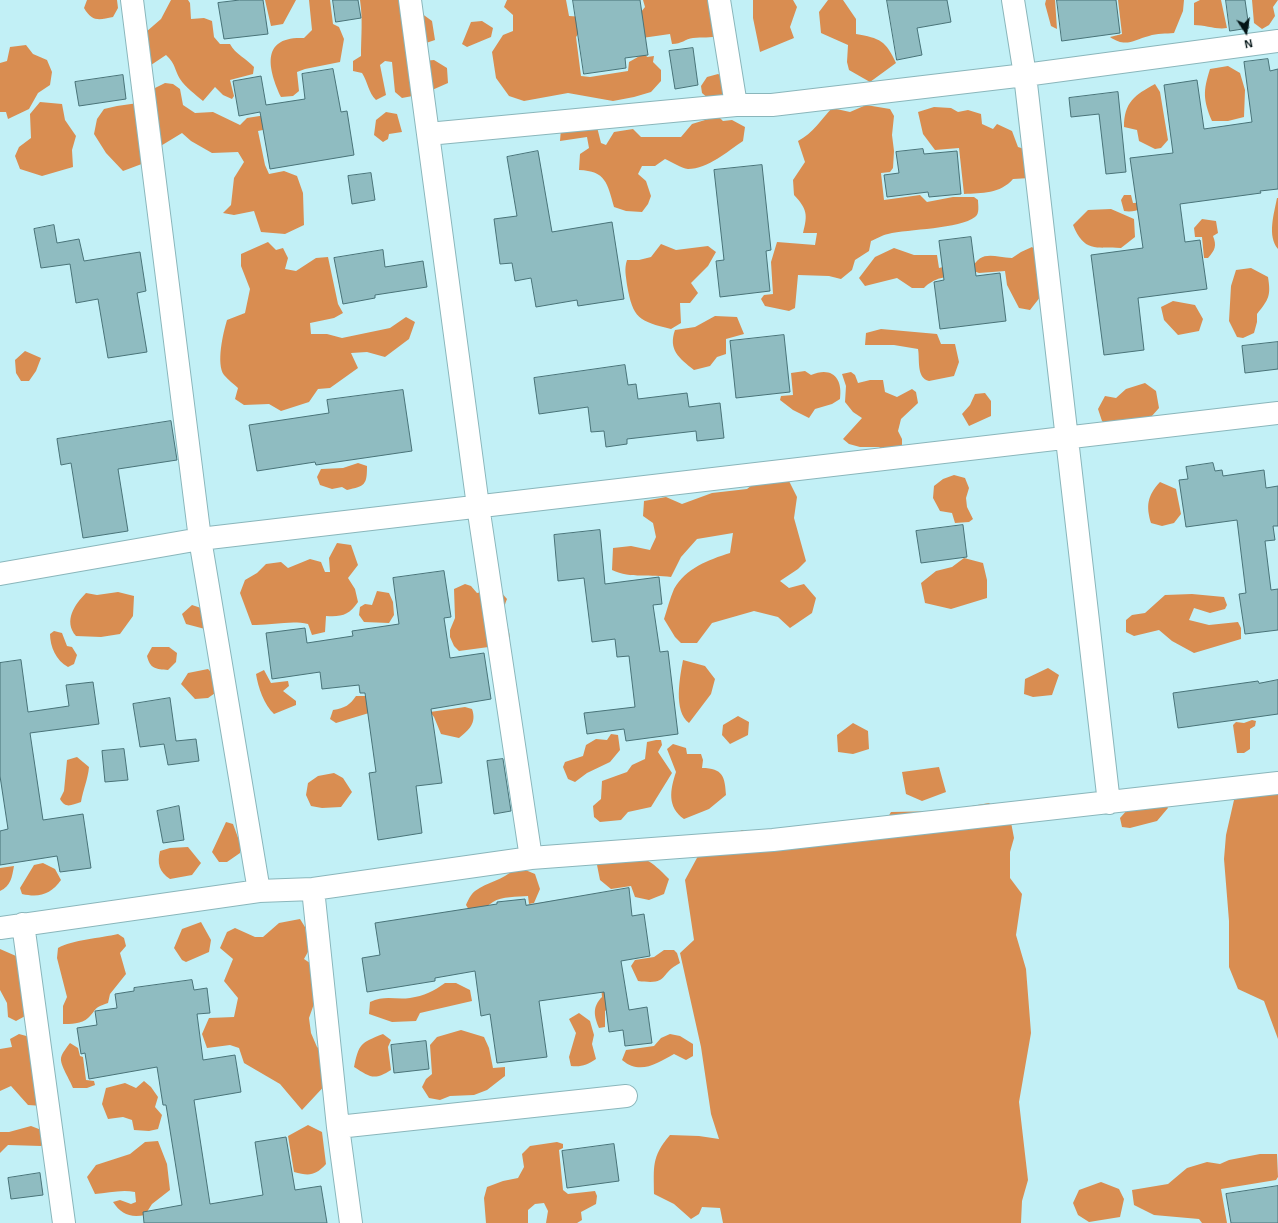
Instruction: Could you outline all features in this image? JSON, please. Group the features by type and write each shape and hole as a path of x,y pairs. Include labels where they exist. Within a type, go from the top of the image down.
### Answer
{"street":[{"path":"132,0 200,539 259,891"},
{"path":"410,0 478,506 532,858"},
{"path":"719,0 736,105"},
{"path":"1013,0 1025,75 1109,803"},
{"path":"428,134 736,105 772,105 1025,75 1278,41"},
{"path":"0,574 200,539 1066,439 1278,413"},
{"path":"0,928 259,891 313,889 532,858 773,840 1278,783"},
{"path":"313,889 338,1127 351,1223"},
{"path":"23,924 64,1223"},
{"path":"338,1127 626,1096"}],"shaded area":[{"path":"87,0 117,0 118,8 113,17 96,19 90,16 84,8"},
{"path":"171,0 188,0 190,3 191,19 204,18 212,21 214,37 220,44 230,44 235,51 254,67 253,74 230,80 234,96 232,99 223,95 215,87 203,101 182,82 173,64 166,55 145,69 146,32 161,19"},
{"path":"265,0 296,0 283,24 271,26"},
{"path":"309,0 330,0 333,24 339,27 344,39 340,62 297,72 299,91 293,96 281,97 273,76 271,56 274,48 280,42 290,39 304,38 312,30"},
{"path":"360,0 403,0 432,21 435,40 423,44 413,62 434,60 447,68 448,83 423,94 402,98 395,92 392,62 385,61 380,65 386,95 376,100 371,94 362,73 353,71 353,61 361,56 362,21"},
{"path":"507,0 566,0 569,16 584,17 581,30 576,37 581,76 590,77 628,71 629,62 645,53 647,57 654,56 653,62 661,70 661,81 651,92 613,101 568,93 524,101 509,96 496,78 492,52 503,35 513,31 513,15 504,7"},
{"path":"643,0 708,0 708,4 719,9 719,36 693,38 672,44 670,34 642,38 641,12 645,7"},
{"path":"753,0 793,0 797,7 790,27 794,38 760,52 753,18"},
{"path":"828,0 843,0 856,19 856,34 877,39 889,50 896,63 870,82 849,70 847,62 848,45 821,33 819,12"},
{"path":"1046,0 1055,0 1057,29 1051,26 1045,4"},
{"path":"1118,0 1184,0 1183,11 1174,33 1155,34 1125,43 1110,37 1122,34"},
{"path":"1200,0 1221,0 1227,28 1194,25 1194,3"},
{"path":"1252,0 1278,0 1273,7 1275,16 1269,25 1262,29 1254,23"},
{"path":"482,21 493,28 491,37 467,47 462,44 471,22"},
{"path":"26,45 33,54 47,60 52,72 50,85 38,93 29,109 8,119 6,112 0,112 0,63 7,61 10,47"},
{"path":"1228,66 1240,73 1245,90 1244,117 1228,121 1212,121 1205,95 1210,69"},
{"path":"718,74 730,80 733,93 709,99 702,93 701,86 707,77"},
{"path":"165,83 173,84 180,89 183,105 195,113 213,112 240,125 247,118 272,114 282,126 258,131 265,165 269,174 284,171 297,176 303,193 304,225 285,234 261,232 254,211 234,215 223,213 231,205 234,178 244,162 238,152 212,153 191,141 182,133 159,147 147,162 123,171 106,153 94,134 97,119 104,109 138,103 151,90"},
{"path":"1155,84 1160,92 1168,140 1161,148 1155,149 1139,141 1137,130 1124,127 1126,111 1132,100"},
{"path":"40,102 62,104 65,120 76,136 72,150 73,167 42,176 20,169 15,156 19,147 31,138 30,114"},
{"path":"866,105 890,109 894,116 892,135 894,151 893,168 890,172 881,173 884,200 920,195 927,202 953,197 974,197 978,200 977,216 958,224 897,232 881,236 871,241 869,251 855,260 852,270 841,279 829,276 798,275 795,308 789,311 765,306 761,299 764,295 773,294 771,262 777,242 815,245 817,233 803,233 806,216 802,204 794,195 793,180 805,162 798,141 812,130 832,108 850,112"},
{"path":"934,107 951,108 958,112 968,110 981,114 982,124 993,129 997,124 1012,131 1018,147 1037,153 1030,178 1013,179 1002,188 990,192 964,194 959,148 935,150 923,134 918,112"},
{"path":"386,112 397,114 402,132 389,134 388,139 383,142 374,135 376,120"},
{"path":"718,116 723,121 732,120 745,127 743,141 710,163 695,168 688,169 665,159 655,166 642,166 638,174 646,181 651,196 648,204 642,212 626,211 614,207 604,180 595,173 579,170 580,154 589,148 587,137 560,141 561,129 597,127 601,143 606,145 614,132 633,129 641,137 681,137 692,124"},
{"path":"1124,195 1131,195 1133,203 1154,202 1136,211 1124,211 1121,200"},
{"path":"1277,198 1278,249 1273,238 1272,231"},
{"path":"1111,209 1134,219 1135,237 1121,248 1091,246 1081,240 1073,225 1088,210"},
{"path":"1202,219 1216,221 1218,233 1213,236 1215,248 1208,258 1204,258 1202,237 1195,237 1194,228"},
{"path":"268,242 276,250 283,248 288,258 285,269 296,271 316,258 328,257 338,304 343,313 334,318 310,323 311,334 327,334 342,338 390,328 406,317 415,322 409,339 385,357 367,352 351,353 358,368 330,388 318,389 309,402 281,411 269,404 244,405 235,399 238,388 224,375 221,364 220,356 224,333 227,320 245,313 250,289 241,266 241,254"},
{"path":"661,244 676,250 708,246 716,252 708,266 691,283 698,293 690,303 680,303 681,323 671,329 651,324 639,317 632,305 627,285 627,260 639,260 651,257"},
{"path":"1032,247 1038,252 1048,287 1030,310 1019,308 1007,285 1005,271 979,273 971,270 975,263 983,257 993,256 1012,258"},
{"path":"894,248 914,255 937,255 939,268 960,263 960,276 945,277 936,280 924,288 912,288 897,278 865,286 859,278 875,257"},
{"path":"1251,268 1268,277 1269,293 1267,301 1257,314 1257,322 1254,333 1243,338 1237,337 1229,321 1231,286 1236,270"},
{"path":"1173,301 1195,305 1203,319 1199,331 1178,335 1164,320 1161,307"},
{"path":"715,316 737,317 744,334 726,339 726,354 717,357 710,366 694,370 676,353 673,343 675,330 695,327"},
{"path":"881,329 937,334 941,344 955,344 959,362 954,376 929,381 925,379 919,368 918,349 894,345 865,345 866,333"},
{"path":"25,351 41,358 36,371 29,381 21,381 16,373 15,360"},
{"path":"805,371 811,375 825,372 830,373 838,380 840,385 840,399 832,404 815,409 809,418 793,410 780,400 781,396 793,395 791,373"},
{"path":"851,372 855,375 858,383 870,380 883,380 885,392 897,397 912,389 916,392 918,403 901,419 898,431 902,439 902,447 888,454 879,447 860,447 849,444 843,439 862,418 853,412 845,402 846,386 842,374"},
{"path":"1145,383 1156,391 1159,408 1151,417 1115,431 1102,421 1098,409 1105,396 1116,398 1126,389"},
{"path":"985,393 991,401 991,416 969,426 962,414 970,405 975,394"},
{"path":"358,463 367,466 365,481 361,486 347,490 342,487 332,489 320,485 317,477 321,469 343,468"},
{"path":"954,475 965,478 969,488 966,498 967,507 973,519 969,522 955,523 952,513 940,511 933,498 934,486 943,479"},
{"path":"789,481 797,497 794,518 806,561 798,569 780,581 789,588 804,584 816,598 812,613 790,628 778,617 754,611 712,623 697,643 681,643 675,637 664,619 674,589 679,582 691,570 698,566 730,553 733,533 697,539 681,557 671,577 634,575 619,573 612,570 613,548 631,546 650,550 656,537 653,523 643,516 644,501 666,497 682,504 712,493 747,489 756,482"},
{"path":"1160,482 1176,489 1181,514 1174,523 1162,526 1151,523 1148,511 1152,492"},
{"path":"337,543 351,545 358,565 348,578 355,589 358,602 351,610 341,615 326,616 325,632 312,635 308,624 287,623 252,625 240,593 245,580 257,573 266,564 281,562 288,568 310,559 321,562 325,572 330,572 329,558"},
{"path":"964,558 983,563 987,580 987,598 951,609 925,603 921,583 936,571 952,567"},
{"path":"465,584 471,586 477,593 486,591 500,591 507,599 504,615 510,639 496,646 459,651 454,646 450,637 450,630 455,618 454,589"},
{"path":"377,591 389,593 393,602 394,615 389,623 364,622 359,615 360,607 365,604 372,605"},
{"path":"118,592 134,596 133,616 120,634 101,637 76,636 72,630 72,613 78,602 86,593 97,595"},
{"path":"1192,594 1224,597 1227,605 1225,609 1210,613 1194,608 1189,620 1209,625 1238,622 1241,628 1241,639 1194,653 1172,641 1159,630 1134,636 1126,632 1126,620 1132,615 1145,613 1165,595"},
{"path":"192,605 201,608 205,629 186,624 182,614"},
{"path":"54,631 62,633 67,646 72,647 77,655 74,664 68,667 60,661 54,653 50,634"},
{"path":"152,647 169,647 177,653 176,662 168,670 154,668 150,664 147,656"},
{"path":"683,660 705,666 715,679 711,694 689,723 684,718 679,702 679,684"},
{"path":"1048,668 1059,675 1052,695 1033,697 1024,694 1025,679"},
{"path":"208,669 217,678 218,691 208,698 195,699 181,684 188,673"},
{"path":"264,670 271,683 288,681 289,686 283,691 296,701 296,705 274,714 270,710 262,696 256,674"},
{"path":"356,696 375,696 369,713 336,723 330,719 333,710 347,706"},
{"path":"465,707 472,709 473,714 473,722 469,729 459,738 441,734 434,717 430,712"},
{"path":"738,716 749,722 748,735 730,744 722,735 723,725"},
{"path":"1252,720 1256,721 1255,726 1250,729 1250,749 1244,753 1237,753 1233,725 1236,722 1244,723"},
{"path":"853,723 868,731 869,749 853,754 838,752 837,735"},
{"path":"611,734 618,735 620,750 610,762 587,773 575,782 568,779 563,767 565,762 583,756 586,745 596,739 607,740"},
{"path":"661,740 662,745 658,752 672,773 651,807 628,812 621,820 600,822 594,817 593,806 601,799 602,781 627,772 632,765 645,759 647,742"},
{"path":"673,744 686,748 687,754 701,754 703,760 702,768 709,768 719,772 725,783 726,795 709,809 684,819 675,809 671,798 672,785 676,772 667,749"},
{"path":"77,757 89,767 88,776 81,802 67,805 60,799 64,791 67,760"},
{"path":"939,767 946,792 922,801 906,794 902,772"},
{"path":"334,773 343,778 352,792 341,807 322,808 311,806 306,795 308,783 318,776"},
{"path":"1278,787 1278,1039 1264,1001 1238,989 1229,967 1229,921 1224,859 1226,835 1234,800"},
{"path":"1162,798 1168,808 1157,821 1130,828 1122,827 1120,818 1128,809"},
{"path":"989,803 1010,817 1014,838 1010,852 1010,878 1022,894 1016,935 1026,969 1031,1033 1019,1102 1028,1180 1022,1201 1021,1223 723,1223 720,1208 702,1207 699,1214 691,1219 674,1204 654,1194 655,1163 659,1150 670,1135 699,1136 719,1139 711,1114 701,1047 680,953 694,940 685,880 698,856 742,830 783,842 848,838 874,840 891,812 943,811"},
{"path":"226,822 233,824 240,843 240,853 227,862 219,862 212,852"},
{"path":"188,847 201,863 192,875 170,879 161,870 159,863 160,851 170,848"},
{"path":"610,857 637,857 654,865 669,879 664,894 649,900 635,897 631,886 611,889 600,880 597,865"},
{"path":"43,863 55,869 61,880 53,889 44,894 22,894 20,888 34,865"},
{"path":"14,866 9,884 0,891 0,868"},
{"path":"514,869 523,869 535,874 540,889 534,903 529,904 528,896 505,898 493,902 472,915 466,905 474,892 505,876"},
{"path":"300,919 305,927 309,950 304,959 332,978 315,1001 309,1018 311,1033 317,1047 343,1066 302,1110 280,1084 244,1063 239,1048 230,1045 207,1048 202,1034 209,1018 234,1017 238,998 224,981 233,959 220,948 227,932 235,928 255,937 263,937 279,923"},
{"path":"201,922 211,940 209,952 186,962 182,960 174,948 182,929"},
{"path":"118,934 124,938 126,946 120,953 126,974 110,994 108,1003 97,1008 88,1018 83,1021 63,1024 63,1006 67,997 57,958 58,948 79,941"},
{"path":"0,949 16,956 18,964 27,1015 16,1021 8,1017 7,1003 0,990"},
{"path":"664,950 674,950 677,953 680,963 668,971 660,980 655,982 638,981 631,966 635,960 654,957"},
{"path":"616,980 609,1008 605,1011 605,1027 599,1028 596,1020 595,1008 602,997 601,985"},
{"path":"445,983 456,983 470,990 472,1001 420,1013 416,1021 392,1022 369,1014 370,1002 380,999 410,998 420,996 433,991"},
{"path":"579,1013 590,1021 594,1035 592,1044 596,1059 584,1065 571,1066 569,1057 576,1033 569,1019"},
{"path":"461,1030 484,1037 489,1048 493,1068 505,1067 505,1076 487,1090 474,1095 450,1096 440,1100 429,1098 422,1087 426,1079 432,1074 430,1045 437,1037"},
{"path":"19,1034 30,1037 43,1106 28,1105 11,1086 0,1091 0,1049 12,1047 10,1039"},
{"path":"383,1034 391,1040 388,1047 391,1070 376,1077 368,1075 354,1067 357,1053 362,1045 365,1042"},
{"path":"670,1034 680,1036 693,1044 693,1056 686,1060 674,1054 654,1064 642,1067 635,1067 622,1060 626,1050 654,1046 661,1038"},
{"path":"70,1043 78,1048 80,1056 83,1057 86,1080 94,1081 95,1085 87,1088 73,1088 61,1061 62,1054"},
{"path":"144,1081 151,1087 158,1097 155,1107 162,1115 158,1129 149,1131 134,1130 132,1120 123,1117 108,1119 102,1104 106,1088 125,1083 136,1088"},
{"path":"308,1125 322,1132 326,1164 315,1173 304,1174 294,1172 288,1136"},
{"path":"31,1126 44,1131 47,1140 41,1146 8,1145 0,1153 0,1132 9,1132"},
{"path":"158,1141 167,1164 170,1190 152,1204 145,1215 135,1216 126,1214 119,1210 113,1202 120,1200 131,1204 136,1202 135,1192 120,1191 95,1194 87,1177 96,1165 130,1154 145,1142"},
{"path":"557,1142 563,1144 563,1148 559,1150 563,1190 568,1194 595,1191 597,1196 596,1204 581,1212 582,1220 577,1223 546,1223 548,1211 544,1203 535,1204 528,1210 528,1223 486,1223 484,1198 487,1187 503,1181 518,1178 524,1167 522,1154 530,1146"},
{"path":"1260,1154 1277,1154 1278,1177 1276,1180 1221,1189 1227,1223 1202,1223 1199,1219 1154,1215 1134,1205 1132,1190 1168,1184 1187,1168 1207,1162 1220,1164 1229,1160"},
{"path":"1101,1182 1119,1189 1124,1199 1120,1217 1089,1222 1078,1215 1073,1203 1079,1190"}],"building":[{"path":"240,0 263,0 268,34 224,39 218,3"},
{"path":"333,0 358,0 361,18 336,22"},
{"path":"573,0 640,0 648,55 625,58 626,68 584,74"},
{"path":"887,0 947,0 951,22 917,28 922,55 897,60"},
{"path":"1057,0 1116,0 1120,33 1062,41"},
{"path":"1226,0 1245,0 1249,28 1230,31"},
{"path":"693,48 698,85 675,89 669,51"},
{"path":"1268,59 1270,71 1278,69 1278,189 1260,191 1261,193 1180,204 1185,242 1200,240 1207,289 1138,298 1144,350 1104,355 1091,255 1143,248 1130,158 1173,153 1164,85 1197,80 1204,129 1252,122 1244,62"},
{"path":"333,69 341,112 347,111 354,155 270,169 260,112 239,116 233,81 261,76 266,105 305,99 302,74"},
{"path":"123,75 126,99 79,106 75,82"},
{"path":"1118,92 1126,172 1106,174 1099,114 1071,117 1069,98"},
{"path":"923,149 924,154 957,151 961,194 929,197 928,192 887,197 884,175 899,173 896,152"},
{"path":"538,151 552,232 612,222 624,299 578,306 577,300 536,307 531,278 515,281 512,263 500,264 494,219 517,216 507,157"},
{"path":"762,165 771,250 766,251 770,291 720,297 716,261 724,260 714,170"},
{"path":"371,173 375,200 352,204 348,176"},
{"path":"54,225 57,243 79,239 84,261 140,252 146,291 137,293 147,352 108,358 98,299 76,303 70,264 41,268 34,229"},
{"path":"971,237 976,276 1000,273 1006,321 940,329 934,282 944,280 939,241"},
{"path":"383,250 385,267 423,261 427,287 375,295 375,298 343,304 334,258"},
{"path":"784,335 790,392 736,398 730,341"},
{"path":"1278,342 1278,369 1245,373 1242,346"},
{"path":"625,365 628,385 636,384 638,399 687,393 689,407 720,403 724,438 697,441 696,431 627,439 627,444 606,447 604,431 591,432 588,407 539,414 534,378"},
{"path":"403,390 412,451 316,465 315,462 257,471 249,425 329,413 327,400"},
{"path":"171,421 177,460 118,469 128,531 83,538 71,463 61,465 57,439"},
{"path":"1213,463 1215,471 1222,470 1223,476 1264,470 1266,488 1278,486 1278,526 1273,526 1275,540 1265,541 1271,590 1278,589 1278,630 1245,634 1239,594 1246,593 1237,520 1186,527 1179,480 1188,479 1186,467"},
{"path":"963,525 967,557 921,563 916,531"},
{"path":"600,530 605,584 659,577 662,604 653,605 660,652 668,651 678,734 626,741 624,729 587,734 584,713 635,707 629,656 617,657 615,639 592,642 584,578 558,581 554,535"},
{"path":"444,571 451,617 444,618 450,658 484,653 491,699 431,709 442,783 416,786 422,833 378,840 369,773 376,772 365,693 360,693 359,685 322,689 320,672 272,679 266,633 305,628 307,643 353,636 352,631 399,624 393,578"},
{"path":"21,660 28,712 69,706 66,685 93,682 99,724 30,733 43,820 83,814 91,868 60,872 57,856 0,865 0,831 8,829 0,776 0,663"},
{"path":"1278,680 1278,714 1178,728 1173,693 1258,681 1259,683"},
{"path":"170,698 176,741 196,739 199,761 168,765 164,744 140,747 133,704"},
{"path":"124,749 128,780 105,782 102,751"},
{"path":"503,759 511,811 494,814 487,761"},
{"path":"179,806 184,840 163,843 157,811"},
{"path":"629,888 632,916 644,914 650,956 621,961 629,1010 647,1007 652,1043 625,1046 623,1030 609,1032 604,992 539,1001 547,1057 497,1063 490,1014 481,1016 475,971 435,978 435,981 367,992 362,958 380,955 375,923 497,904 497,902 525,899 526,905"},
{"path":"192,980 194,990 207,988 210,1013 197,1014 203,1060 235,1055 241,1092 194,1100 210,1204 263,1195 255,1142 286,1137 295,1190 321,1186 327,1223 144,1223 143,1212 182,1205 166,1105 163,1105 157,1067 89,1079 85,1053 81,1054 77,1028 97,1025 95,1011 117,1008 115,994 134,991 134,988"},
{"path":"426,1041 429,1069 394,1073 391,1045"},
{"path":"614,1144 619,1181 567,1188 562,1151"},
{"path":"40,1173 43,1195 11,1199 8,1178"},
{"path":"1278,1186 1278,1223 1231,1223 1226,1194"}]}
